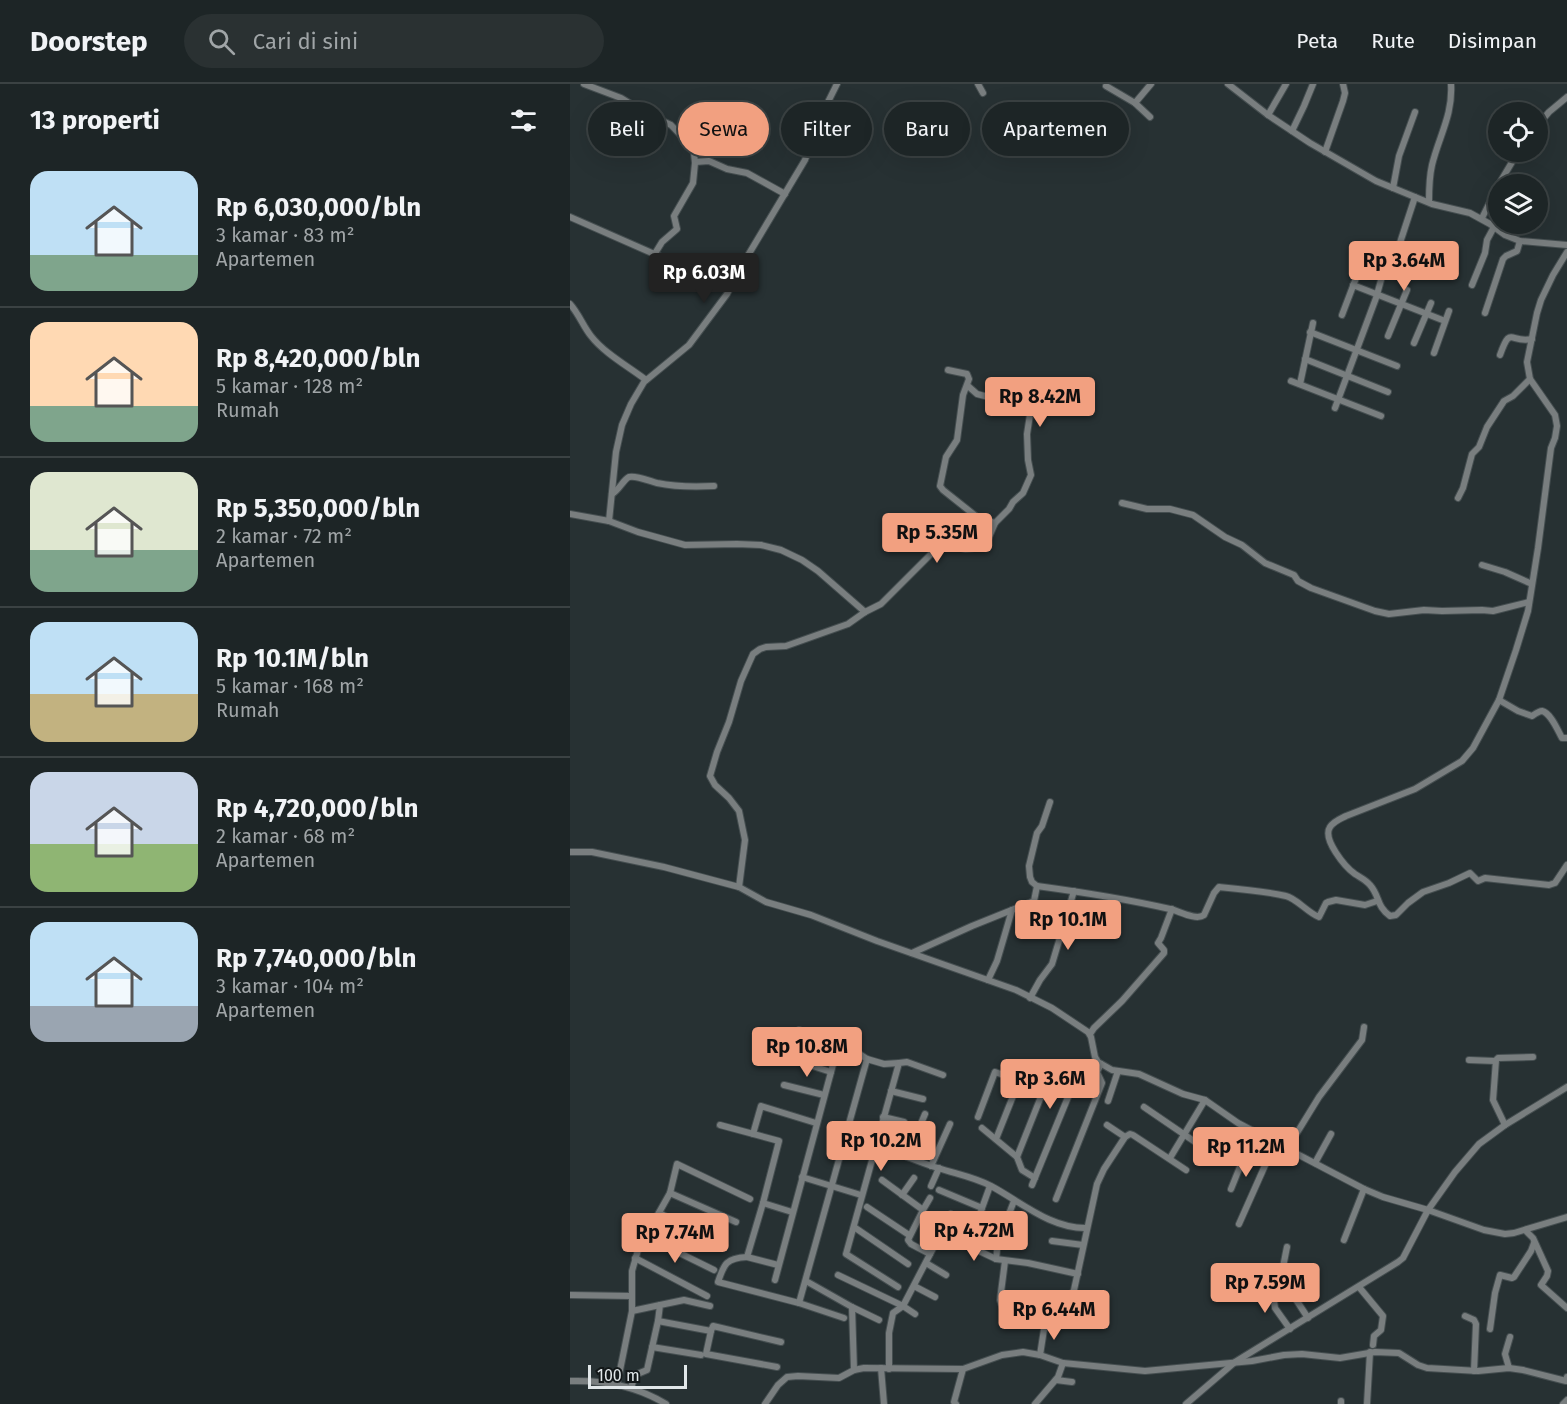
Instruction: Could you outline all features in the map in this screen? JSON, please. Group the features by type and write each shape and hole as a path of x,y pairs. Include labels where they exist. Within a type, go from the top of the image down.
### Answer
{"street":[{"path":"584,84 621,98 671,125 691,146 694,153 693,183 674,216 677,229 662,242 654,255"},
{"path":"609,521 616,452 622,425 631,404 641,385 689,345 727,294 805,160 818,122 837,84"},
{"path":"978,84 983,93"},
{"path":"1135,103 1151,84"},
{"path":"1228,84 1268,115 1324,152 1363,174 1415,197 1470,213 1488,223"},
{"path":"1268,115 1286,84"},
{"path":"1292,131 1313,84"},
{"path":"1324,152 1343,101 1345,93 1343,84"},
{"path":"1429,202 1432,165 1449,116 1452,98 1451,84"},
{"path":"1106,86 1135,103 1150,117"},
{"path":"1548,113 1567,97"},
{"path":"1393,188 1399,156 1415,112"},
{"path":"695,162 709,161 727,169 747,173 785,194"},
{"path":"1335,408 1383,273 1395,258 1415,197"},
{"path":"1482,219 1488,207"},
{"path":"570,217 654,255 710,268 741,267"},
{"path":"1472,285 1490,234"},
{"path":"1504,234 1520,241 1565,245"},
{"path":"1485,313 1503,259 1517,251 1520,241"},
{"path":"1567,252 1541,300 1529,340 1527,362 1530,379 1552,410 1557,426 1551,448 1528,611 1499,700 1473,748 1462,761 1414,789 1346,816 1330,827 1328,835 1333,848 1349,868 1372,886 1377,901 1390,916 1396,915 1423,892 1471,874 1477,881 1484,878 1549,885 1555,883 1567,865"},
{"path":"1342,315 1361,265"},
{"path":"1353,285 1445,321"},
{"path":"1388,336 1407,290"},
{"path":"1414,343 1431,303"},
{"path":"570,304 592,337 646,380"},
{"path":"1434,354 1449,311"},
{"path":"1300,384 1313,323"},
{"path":"1310,332 1397,366"},
{"path":"1500,355 1505,341 1510,336 1529,340"},
{"path":"1305,359 1388,392"},
{"path":"948,370 967,374 969,379 963,395 958,435 946,457 940,486 977,517 995,524"},
{"path":"1458,498 1473,453 1479,447 1487,427 1504,401 1513,396 1530,379"},
{"path":"1292,381 1381,416"},
{"path":"968,386 977,394 1030,408 1052,412 1067,408"},
{"path":"739,887 745,840 739,811 715,785 710,776 729,722 735,696 753,654 771,646 786,646 800,642 848,624 881,604 942,542 966,549 980,548 986,544 995,524 1023,493 1031,478 1028,460 1030,408"},
{"path":"612,494 632,476 668,485 714,486"},
{"path":"1122,503 1147,509 1170,509 1193,515 1225,537 1242,545 1265,563 1294,575 1298,581 1311,588 1375,611 1389,614 1424,610 1491,612 1528,602"},
{"path":"570,514 609,521 638,532 686,544 753,545 781,550 818,571 865,612"},
{"path":"947,542 955,525"},
{"path":"1482,565 1532,584"},
{"path":"1499,700 1532,716 1542,711 1552,719 1562,738 1567,738"},
{"path":"1050,802 1042,826 1037,833 1029,866 1032,882 1037,886 1172,909 1202,918 1219,887 1288,896 1319,917 1328,902 1336,900 1365,905 1377,901"},
{"path":"570,852 592,852 664,867 739,887 766,902 811,915 1016,990 1081,1026 1090,1034 1095,1057 1101,1064 1112,1070 1139,1074 1184,1094 1205,1100 1254,1132 1383,1197 1484,1230 1504,1234 1515,1233 1567,1217"},
{"path":"912,953 1034,900 1037,886"},
{"path":"1030,998 1052,964 1074,891"},
{"path":"1090,1034 1164,953 1158,943 1172,909"},
{"path":"988,980 997,961 1012,910"},
{"path":"1287,1149 1314,1106 1362,1040 1364,1027"},
{"path":"799,1030 846,1044 867,1059 884,1064 907,1062 943,1075"},
{"path":"1504,1125 1493,1104 1495,1062 1498,1058 1533,1057"},
{"path":"791,1059 831,1072"},
{"path":"800,1303 867,1059"},
{"path":"1469,1060 1495,1062"},
{"path":"774,1280 834,1061"},
{"path":"898,1287 846,1254 899,1063"},
{"path":"1097,1072 1101,1064"},
{"path":"1108,1101 1118,1071"},
{"path":"978,1117 994,1072 1044,1089"},
{"path":"982,1128 1017,1157 1022,1170 1034,1181 1078,1078 1090,1072 1097,1072"},
{"path":"1056,1199 1102,1083 1097,1072"},
{"path":"1017,1157 1050,1079 1074,1085"},
{"path":"996,1139 1019,1081"},
{"path":"784,1085 824,1095"},
{"path":"1186,1404 1235,1362 1400,1260 1428,1210 1474,1149 1504,1125 1567,1087"},
{"path":"891,1091 923,1099"},
{"path":"1170,1158 1205,1100"},
{"path":"753,1134 761,1106 816,1123"},
{"path":"1144,1107 1201,1146"},
{"path":"925,1114 907,1157 964,1175 990,1186 1050,1220 1075,1228 1088,1227"},
{"path":"883,1117 904,1122"},
{"path":"931,1166 950,1124"},
{"path":"720,1125 779,1141 747,1257"},
{"path":"1107,1125 1125,1137"},
{"path":"1231,1189 1254,1132"},
{"path":"1005,1261 1000,1300 1001,1307 1006,1311 1034,1304 1049,1296 1071,1296 1078,1274 1097,1184 1125,1137 1131,1134 1186,1170"},
{"path":"1315,1163 1331,1134"},
{"path":"877,1143 894,1149"},
{"path":"1239,1224 1275,1143"},
{"path":"617,1385 632,1311 632,1271 635,1258 670,1193 677,1164 750,1199"},
{"path":"931,1186 939,1168"},
{"path":"802,1177 861,1195"},
{"path":"902,1195 914,1178"},
{"path":"882,1180 923,1210"},
{"path":"971,1247 990,1186"},
{"path":"1344,1240 1364,1189"},
{"path":"939,1190 982,1208"},
{"path":"670,1193 736,1222"},
{"path":"930,1198 908,1240 930,1254"},
{"path":"996,1259 998,1242 1014,1201"},
{"path":"763,1203 792,1212"},
{"path":"867,1207 909,1235"},
{"path":"659,1213 724,1245"},
{"path":"884,1404 885,1368 893,1313 903,1306 951,1214"},
{"path":"854,1227 908,1264"},
{"path":"1524,1230 1533,1238 1548,1272 1542,1286 1567,1308"},
{"path":"645,1236 714,1270"},
{"path":"937,1240 946,1244"},
{"path":"1052,1241 1083,1245"},
{"path":"962,1243 996,1259 1028,1263 1078,1274"},
{"path":"1490,1329 1500,1275 1514,1277 1534,1243"},
{"path":"1287,1247 1281,1278 1274,1288 1275,1308 1290,1329"},
{"path":"778,1265 747,1257 737,1258 729,1261 723,1267 718,1282 800,1303 844,1318"},
{"path":"635,1258 707,1296"},
{"path":"926,1263 946,1275"},
{"path":"838,1275 915,1314"},
{"path":"1239,1276 1292,1294 1308,1318"},
{"path":"806,1281 879,1320"},
{"path":"914,1286 935,1297"},
{"path":"1359,1287 1383,1316 1382,1330 1374,1336 1373,1345"},
{"path":"570,1295 631,1296"},
{"path":"632,1311 684,1300 710,1306"},
{"path":"631,1388 635,1375 647,1370 660,1305"},
{"path":"852,1306 854,1370"},
{"path":"1466,1316 1474,1320 1476,1324 1474,1371"},
{"path":"658,1321 711,1331"},
{"path":"1040,1355 1045,1323"},
{"path":"777,1367 706,1354 712,1326 781,1341"},
{"path":"1509,1368 1505,1354 1510,1337"},
{"path":"652,1347 700,1355"},
{"path":"765,1404 781,1381 787,1377 839,1377 864,1368 963,1369 1014,1352 1040,1355 1063,1363 1145,1371 1252,1361 1284,1355 1302,1354 1340,1358 1370,1352 1400,1353 1427,1368 1474,1371 1509,1368 1567,1380"},
{"path":"1367,1404 1370,1352"},
{"path":"1035,1404 1056,1380 1063,1363"},
{"path":"956,1404 954,1402 963,1369"},
{"path":"1056,1380 1072,1382"},
{"path":"570,1382 631,1388 652,1395 666,1404"},
{"path":"1563,1404 1567,1400"}]}
